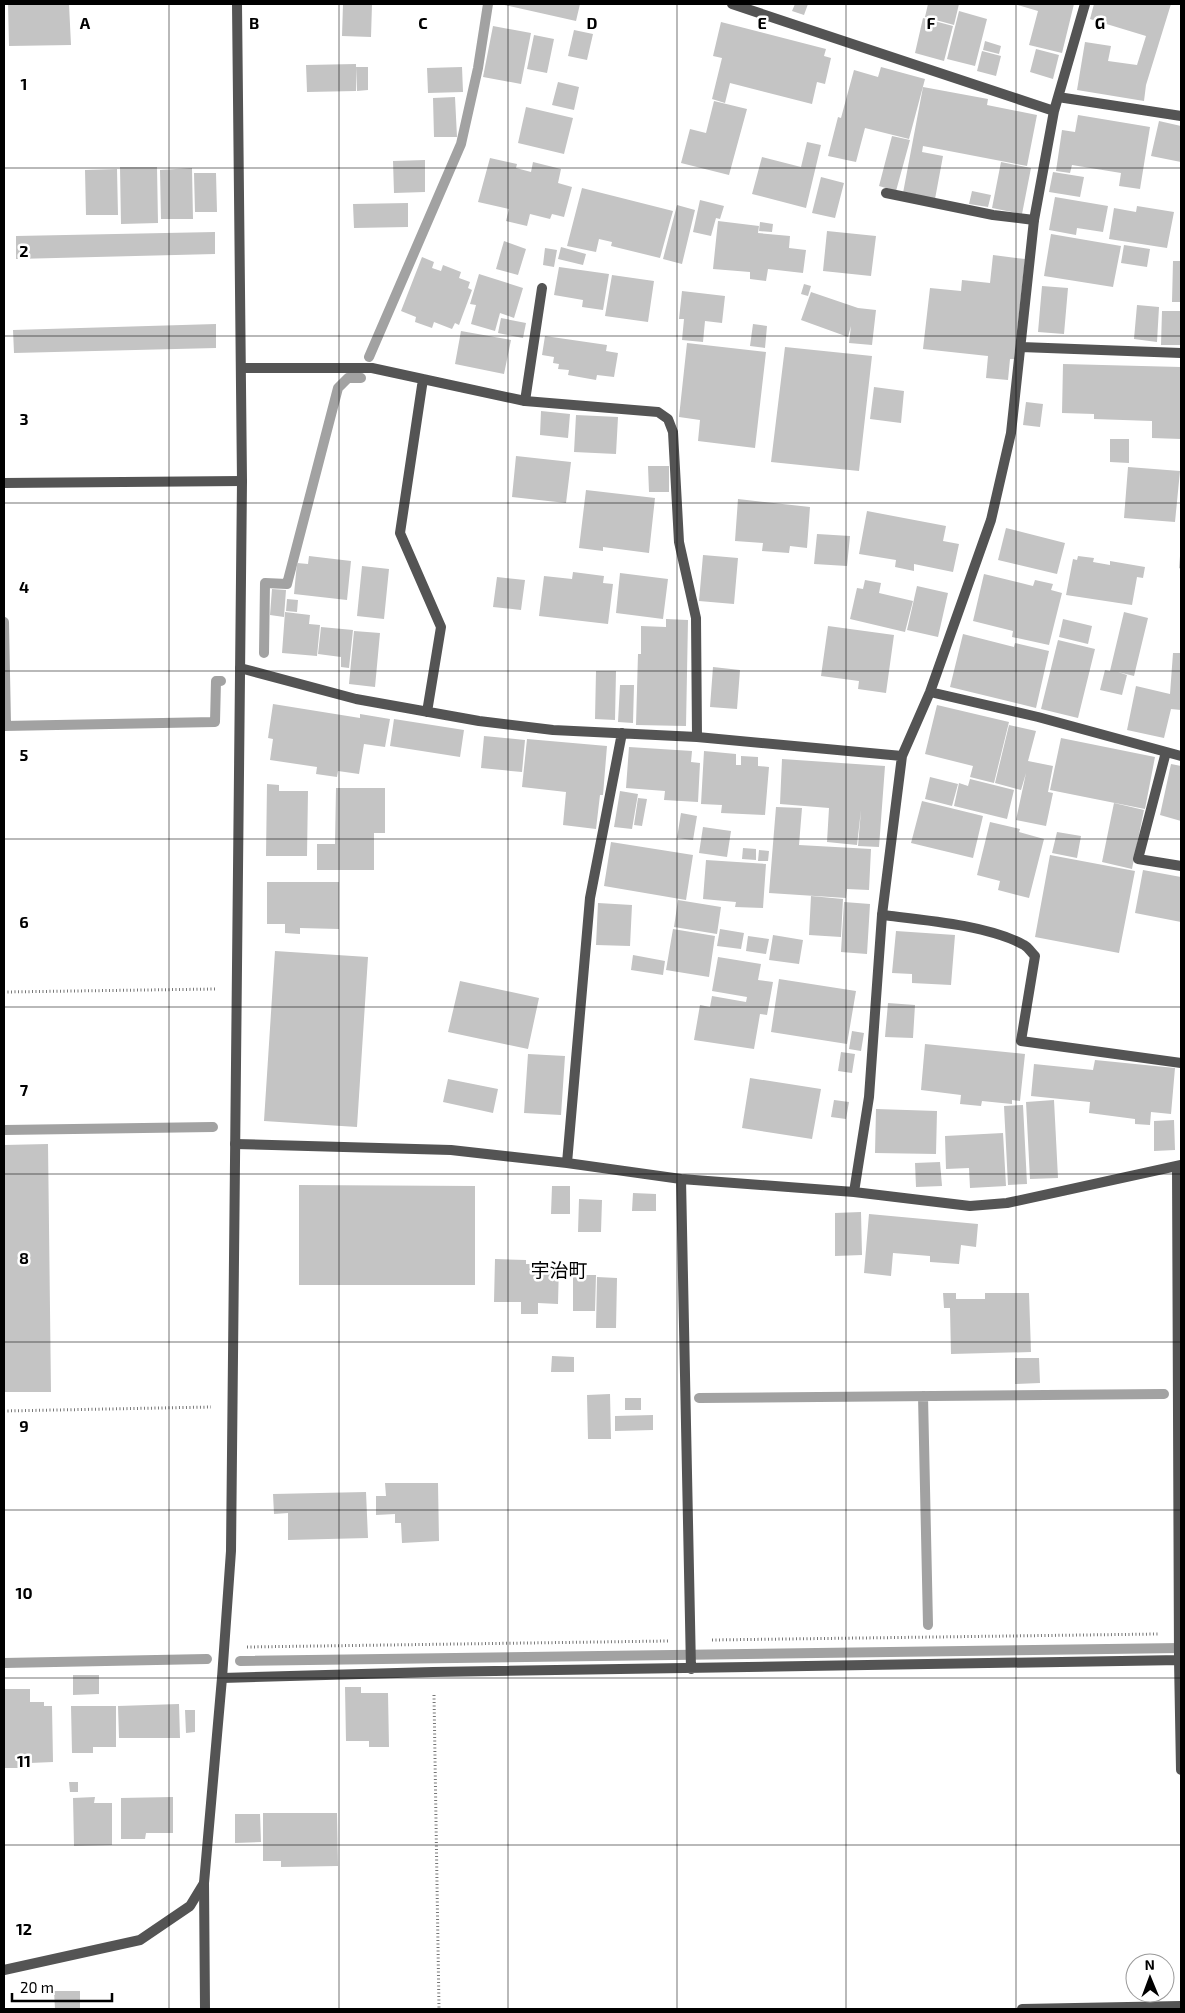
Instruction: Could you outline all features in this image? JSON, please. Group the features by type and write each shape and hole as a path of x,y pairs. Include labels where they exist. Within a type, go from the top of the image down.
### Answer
{"street":[{"path":"205,2009 204,1883 231,1551 242,481 237,4"},
{"path":"732,4 1054,111"},
{"path":"854,1192 869,1097 882,915 902,756 930,692 991,520 1011,433 1034,220 1054,111 1085,4"},
{"path":"1058,97 1181,116"},
{"path":"886,194 993,216 1034,220"},
{"path":"525,400 542,288"},
{"path":"1021,347 1181,353"},
{"path":"241,368 372,368 525,400 658,412 668,419 672,432 679,542 696,618 697,737"},
{"path":"423,379 400,533 441,627 427,712"},
{"path":"4,483 242,481"},
{"path":"240,668 356,699 507,724 553,730 697,737 902,756"},
{"path":"930,692 1038,717 1181,756"},
{"path":"567,1163 590,898 622,733"},
{"path":"1166,752 1138,858 1181,866"},
{"path":"882,915 990,932 1025,945 1034,956 1021,1041 1181,1063"},
{"path":"235,1144 451,1150 567,1163 681,1179 854,1192 970,1206 1006,1203 1179,1166 1179,1638 1181,1770"},
{"path":"681,1179 691,1666"},
{"path":"222,1678 691,1666 1180,1659"},
{"path":"4,1970 140,1940 190,1906 204,1883"},
{"path":"1022,2009 1181,2006"}],"path":[{"path":"4,992 237,988"},
{"path":"4,1411 233,1407"},
{"path":"433,1672 439,2009"}],"building":[{"path":"8,4 69,4 71,45 9,46"},
{"path":"343,4 372,4 371,37 342,36"},
{"path":"500,4 580,4 576,21"},
{"path":"795,4 808,4 804,15 792,11"},
{"path":"928,4 959,4 954,25 925,17"},
{"path":"1014,4 1074,4 1062,53 1029,45 1038,11"},
{"path":"1094,4 1171,4 1146,85 1144,101 1077,90 1085,42 1111,46 1108,61 1137,65 1146,36 1090,19"},
{"path":"959,11 987,19 975,66 947,59"},
{"path":"923,18 953,26 944,61 915,53"},
{"path":"721,22 826,49 824,56 831,58 825,84 817,82 812,104 730,83 725,103 712,99 722,58 713,56"},
{"path":"493,26 531,33 521,84 483,77"},
{"path":"574,30 593,34 587,60 568,56"},
{"path":"534,35 554,39 547,73 527,69"},
{"path":"985,41 1001,46 999,54 983,50"},
{"path":"1036,49 1059,55 1053,79 1030,72"},
{"path":"982,51 1001,56 996,76 977,71"},
{"path":"356,64 356,91 307,92 306,65"},
{"path":"356,67 368,67 368,90 357,91"},
{"path":"462,67 463,92 428,93 427,68"},
{"path":"881,67 925,79 909,139 865,128 856,162 828,156 838,117 841,118 854,70 878,77"},
{"path":"558,82 579,87 574,110 552,105"},
{"path":"923,87 988,99 987,105 1037,115 1027,166 923,146 922,152 943,156 935,199 903,193"},
{"path":"455,97 457,137 434,137 433,98"},
{"path":"714,101 747,109 729,175 681,163 690,129 706,133"},
{"path":"526,107 573,118 564,154 518,143"},
{"path":"1078,115 1150,127 1140,189 1119,186 1121,173 1072,165 1070,173 1056,171 1062,130 1075,132"},
{"path":"1159,121 1181,126 1181,162 1151,156"},
{"path":"892,136 910,140 896,191 879,186"},
{"path":"807,142 821,145 806,208 752,194 762,157 801,167"},
{"path":"490,158 517,164 516,168 531,172 533,162 561,169 558,183 572,187 564,217 552,214 550,219 530,214 527,226 506,221 509,209 478,202"},
{"path":"425,160 425,192 394,193 393,161"},
{"path":"1001,162 1031,168 1022,214 992,208"},
{"path":"120,167 157,167 158,223 121,224"},
{"path":"192,168 193,219 161,219 160,170"},
{"path":"117,169 118,215 86,215 85,170"},
{"path":"1053,172 1084,177 1080,197 1049,192"},
{"path":"194,173 216,173 217,212 195,212"},
{"path":"821,177 844,183 835,218 812,213"},
{"path":"582,188 673,211 660,258 611,246 612,242 599,239 596,252 567,246"},
{"path":"972,191 991,195 988,207 969,204"},
{"path":"1055,197 1108,206 1103,232 1077,228 1076,235 1049,230"},
{"path":"700,200 724,206 720,219 716,218 711,236 693,232"},
{"path":"408,203 408,227 354,228 353,204"},
{"path":"677,205 695,210 682,264 663,259"},
{"path":"1137,206 1174,212 1167,248 1109,239 1114,208 1136,212"},
{"path":"718,221 759,226 758,233 790,236 789,248 806,250 803,273 768,269 766,281 750,279 750,272 713,269"},
{"path":"760,222 773,224 772,232 759,231"},
{"path":"827,231 876,236 871,276 823,271"},
{"path":"215,232 215,254 16,259 16,236"},
{"path":"1051,234 1121,246 1113,287 1044,276"},
{"path":"504,241 526,249 518,275 496,269"},
{"path":"1124,245 1150,249 1147,267 1121,263"},
{"path":"561,247 586,254 583,265 558,259"},
{"path":"545,248 557,250 554,267 543,265"},
{"path":"993,255 1025,259 1014,359 1010,359 1008,380 986,378 988,356 923,349 930,288 961,291 962,280 990,283"},
{"path":"422,257 434,262 432,268 441,271 443,265 461,272 459,278 470,282 468,288 472,290 459,325 455,323 452,329 434,322 432,328 415,322 416,317 401,311"},
{"path":"1173,261 1181,261 1181,302 1172,302"},
{"path":"559,267 609,274 603,310 582,307 583,300 554,295"},
{"path":"479,274 523,288 514,318 500,313 495,331 471,324 476,305 470,304"},
{"path":"612,275 654,281 648,322 605,316"},
{"path":"804,284 811,286 808,296 801,294"},
{"path":"1042,286 1068,288 1064,334 1038,332"},
{"path":"682,291 725,296 722,323 705,321 703,342 682,340 684,319 679,319"},
{"path":"811,292 858,308 876,310 872,345 849,343 851,326 848,337 801,320"},
{"path":"1137,305 1159,307 1157,342 1134,339"},
{"path":"1162,311 1181,311 1181,345 1161,345"},
{"path":"501,318 526,323 523,338 498,333"},
{"path":"216,324 216,348 14,353 13,330"},
{"path":"753,324 767,326 765,348 750,346"},
{"path":"461,331 511,340 504,374 455,364"},
{"path":"545,336 607,345 606,351 618,353 614,377 597,375 596,380 568,375 569,370 558,369 559,364 553,363 554,357 542,355"},
{"path":"687,343 766,352 755,448 698,441 700,420 679,417"},
{"path":"785,347 872,356 859,471 771,462"},
{"path":"1063,364 1181,367 1181,439 1152,438 1152,421 1094,419 1094,414 1062,413"},
{"path":"874,387 904,391 901,423 870,419"},
{"path":"1026,402 1043,404 1040,427 1023,425"},
{"path":"541,411 570,414 568,438 540,435"},
{"path":"576,415 618,417 616,454 574,452"},
{"path":"1110,439 1129,439 1129,463 1110,462"},
{"path":"516,456 571,462 566,503 512,497"},
{"path":"648,466 669,466 669,492 649,492"},
{"path":"1128,467 1180,471 1175,522 1124,518"},
{"path":"586,490 655,498 649,553 603,547 603,551 579,548"},
{"path":"738,499 810,507 807,548 790,546 789,553 762,551 763,543 735,541"},
{"path":"867,511 946,526 943,541 959,544 953,572 914,564 914,571 895,567 896,560 859,554"},
{"path":"1006,528 1065,543 1057,574 998,560"},
{"path":"817,534 850,536 847,566 814,564"},
{"path":"703,555 738,558 734,604 699,601"},
{"path":"309,556 351,561 347,600 294,594 297,563 308,564"},
{"path":"1078,556 1094,558 1093,562 1110,565 1110,561 1145,567 1143,578 1137,577 1132,605 1066,595 1073,559 1077,560"},
{"path":"1181,556 1181,569 1179,568"},
{"path":"362,566 389,569 384,619 357,616"},
{"path":"573,572 604,576 603,583 613,584 608,624 539,616 544,576 572,579"},
{"path":"620,573 668,579 663,619 616,613"},
{"path":"984,574 1033,586 1035,580 1053,584 1051,590 1062,593 1049,645 1012,637 1013,631 973,621"},
{"path":"497,577 525,580 521,610 493,607"},
{"path":"865,580 881,583 879,593 913,601 905,632 850,619 857,588 863,589"},
{"path":"917,586 948,593 938,637 907,630"},
{"path":"272,589 286,590 284,617 270,615"},
{"path":"287,599 298,600 297,612 286,611"},
{"path":"285,612 310,615 309,624 320,625 317,656 282,653"},
{"path":"1124,612 1148,618 1134,676 1118,672 1127,675 1122,695 1100,690 1105,670 1110,671"},
{"path":"666,619 688,620 686,726 636,725 638,654 641,654 641,626 666,627"},
{"path":"1063,619 1092,626 1088,644 1059,637"},
{"path":"828,626 894,635 886,693 858,689 859,681 821,676"},
{"path":"321,627 353,630 349,668 341,667 341,657 318,654"},
{"path":"354,631 380,633 375,687 349,684"},
{"path":"963,634 1014,647 1015,643 1049,651 1036,708 950,687"},
{"path":"1058,640 1095,649 1078,718 1041,709"},
{"path":"1173,653 1181,653 1181,710 1171,709 1164,738 1127,730 1136,686 1170,694"},
{"path":"713,667 740,670 737,709 710,707"},
{"path":"596,671 616,671 615,720 595,719"},
{"path":"620,685 634,685 633,723 618,722"},
{"path":"273,704 360,718 360,714 390,719 385,747 364,744 359,774 338,771 337,777 316,774 317,767 270,760 273,739 268,738"},
{"path":"937,705 1009,722 994,783 970,777 973,766 925,754"},
{"path":"394,719 464,730 460,757 390,746"},
{"path":"1009,725 1036,731 1028,761 1053,766 1048,792 1053,793 1046,826 1016,820 1026,773 1021,790 995,783"},
{"path":"484,736 525,740 522,772 481,768"},
{"path":"1061,738 1155,757 1145,809 1050,790"},
{"path":"527,739 607,746 603,795 600,795 596,829 563,825 566,792 522,787"},
{"path":"629,747 692,751 691,762 700,763 698,802 664,800 665,791 626,788"},
{"path":"704,751 736,754 736,765 741,765 741,756 758,757 758,766 769,767 765,815 721,813 722,805 701,804"},
{"path":"782,759 885,766 879,847 858,846 861,810 857,845 827,842 829,808 780,804"},
{"path":"1171,764 1181,766 1181,821 1160,815"},
{"path":"930,777 958,784 952,806 925,799"},
{"path":"970,779 1014,790 1007,819 954,806 959,783 968,786"},
{"path":"267,784 279,785 279,791 308,791 307,856 266,856"},
{"path":"336,788 385,788 385,833 374,833 374,870 317,870 317,844 335,844"},
{"path":"620,791 638,794 632,829 614,827"},
{"path":"638,798 647,799 642,826 634,825"},
{"path":"922,801 983,816 973,858 911,843"},
{"path":"1114,803 1144,810 1132,869 1102,862"},
{"path":"776,807 802,808 799,845 871,849 869,890 847,889 846,898 769,893"},
{"path":"681,813 697,816 693,840 677,838"},
{"path":"990,822 1020,829 1019,832 1044,839 1029,898 998,890 1000,881 977,875"},
{"path":"703,827 731,831 727,857 699,853"},
{"path":"1057,832 1081,836 1077,858 1052,853"},
{"path":"611,842 693,855 686,900 604,886"},
{"path":"743,848 756,849 756,860 742,859"},
{"path":"759,850 769,851 768,861 758,861"},
{"path":"1050,855 1135,871 1119,953 1035,937"},
{"path":"706,860 766,864 763,908 735,907 736,902 703,899"},
{"path":"1143,870 1181,877 1181,922 1135,913"},
{"path":"267,882 339,882 339,929 300,928 300,934 285,933 285,924 267,924"},
{"path":"811,896 843,899 841,937 809,935"},
{"path":"678,900 721,907 717,934 674,927"},
{"path":"844,902 870,904 867,954 841,952"},
{"path":"598,903 632,905 630,946 596,945"},
{"path":"673,929 715,936 709,977 666,970"},
{"path":"720,929 744,933 741,949 717,946"},
{"path":"896,931 955,935 951,985 912,983 912,974 892,973"},
{"path":"773,935 803,940 799,964 769,960"},
{"path":"748,936 769,939 766,954 746,951"},
{"path":"275,951 368,957 357,1127 264,1121"},
{"path":"633,955 665,961 663,975 631,970"},
{"path":"718,957 761,964 758,980 773,982 767,1015 760,1014 754,1049 694,1040 700,1005 710,1007 712,996 746,1002 747,997 712,991"},
{"path":"779,979 856,991 847,1044 771,1032"},
{"path":"460,981 539,998 528,1049 448,1032"},
{"path":"888,1003 915,1005 913,1038 885,1037"},
{"path":"852,1031 864,1033 861,1051 849,1049"},
{"path":"925,1044 1025,1054 1020,1101 1012,1100 1012,1104 982,1101 981,1106 960,1104 961,1095 921,1090"},
{"path":"841,1052 855,1054 852,1073 838,1071"},
{"path":"528,1054 565,1056 561,1115 524,1113"},
{"path":"1095,1060 1175,1068 1171,1114 1151,1112 1150,1125 1135,1124 1135,1119 1089,1113 1090,1102 1031,1096 1034,1064 1093,1070"},
{"path":"750,1078 821,1089 812,1139 742,1128"},
{"path":"448,1079 498,1089 493,1113 443,1102"},
{"path":"834,1100 849,1102 846,1119 831,1117"},
{"path":"1054,1100 1058,1178 1030,1179 1026,1102"},
{"path":"1023,1105 1027,1184 1008,1185 1004,1106"},
{"path":"876,1109 937,1111 936,1154 875,1153"},
{"path":"1174,1120 1175,1150 1154,1151 1154,1121"},
{"path":"1003,1133 1006,1186 970,1188 969,1168 946,1169 945,1136"},
{"path":"48,1144 51,1392 4,1392 4,1145"},
{"path":"940,1162 942,1186 916,1187 915,1163"},
{"path":"299,1185 475,1186 475,1285 299,1285"},
{"path":"552,1186 570,1186 570,1214 551,1214"},
{"path":"633,1193 656,1194 656,1211 632,1211"},
{"path":"579,1199 602,1200 601,1232 578,1232"},
{"path":"861,1212 862,1255 835,1256 835,1213"},
{"path":"869,1214 978,1224 976,1247 961,1245 959,1264 930,1262 930,1256 893,1253 891,1276 864,1273"},
{"path":"495,1259 526,1260 526,1264 559,1264 558,1304 538,1303 538,1314 521,1314 521,1302 494,1302"},
{"path":"573,1275 596,1275 595,1311 573,1311"},
{"path":"597,1277 617,1278 616,1328 596,1328"},
{"path":"943,1293 956,1293 956,1299 985,1299 985,1293 1029,1293 1031,1352 951,1354 950,1308 944,1308"},
{"path":"552,1356 574,1357 574,1372 551,1372"},
{"path":"1015,1358 1039,1358 1040,1383 1015,1384"},
{"path":"610,1394 611,1439 588,1439 587,1395"},
{"path":"625,1398 641,1398 641,1410 625,1410"},
{"path":"653,1415 653,1430 615,1431 615,1416"},
{"path":"385,1483 438,1483 439,1541 402,1543 401,1523 395,1523 395,1514 376,1515 376,1496 386,1496"},
{"path":"366,1492 368,1538 288,1540 288,1513 274,1514 273,1494"},
{"path":"73,1675 99,1675 99,1694 73,1695"},
{"path":"345,1687 361,1687 361,1693 388,1693 389,1747 369,1747 369,1741 346,1741"},
{"path":"4,1689 30,1689 30,1702 44,1702 44,1706 52,1706 53,1762 30,1763 30,1768 4,1768"},
{"path":"179,1704 180,1738 119,1738 118,1706"},
{"path":"71,1706 116,1706 116,1747 93,1747 93,1753 72,1753"},
{"path":"185,1710 195,1710 195,1732 186,1733"},
{"path":"69,1782 78,1782 78,1792 70,1792"},
{"path":"95,1797 94,1803 112,1803 112,1845 74,1846 73,1798"},
{"path":"173,1797 173,1833 146,1833 145,1839 121,1839 121,1798"},
{"path":"263,1813 337,1813 338,1866 281,1867 281,1861 263,1861"},
{"path":"235,1814 260,1814 261,1842 235,1843"},
{"path":"54,1991 80,1991 80,2009 55,2009"}],"waterway":[{"path":"369,357 461,144 478,68 488,4"},
{"path":"264,653 265,583 287,584 338,388 348,378 361,378"},
{"path":"4,622 6,726"},
{"path":"4,726 215,722 216,681 221,681"},
{"path":"4,1130 213,1127"},
{"path":"699,1398 1164,1394"},
{"path":"923,1396 928,1625"},
{"path":"240,1661 1181,1648"},
{"path":"4,1663 207,1659"}],"district":[{"name":"宇治町","path":"559,1270"}]}
